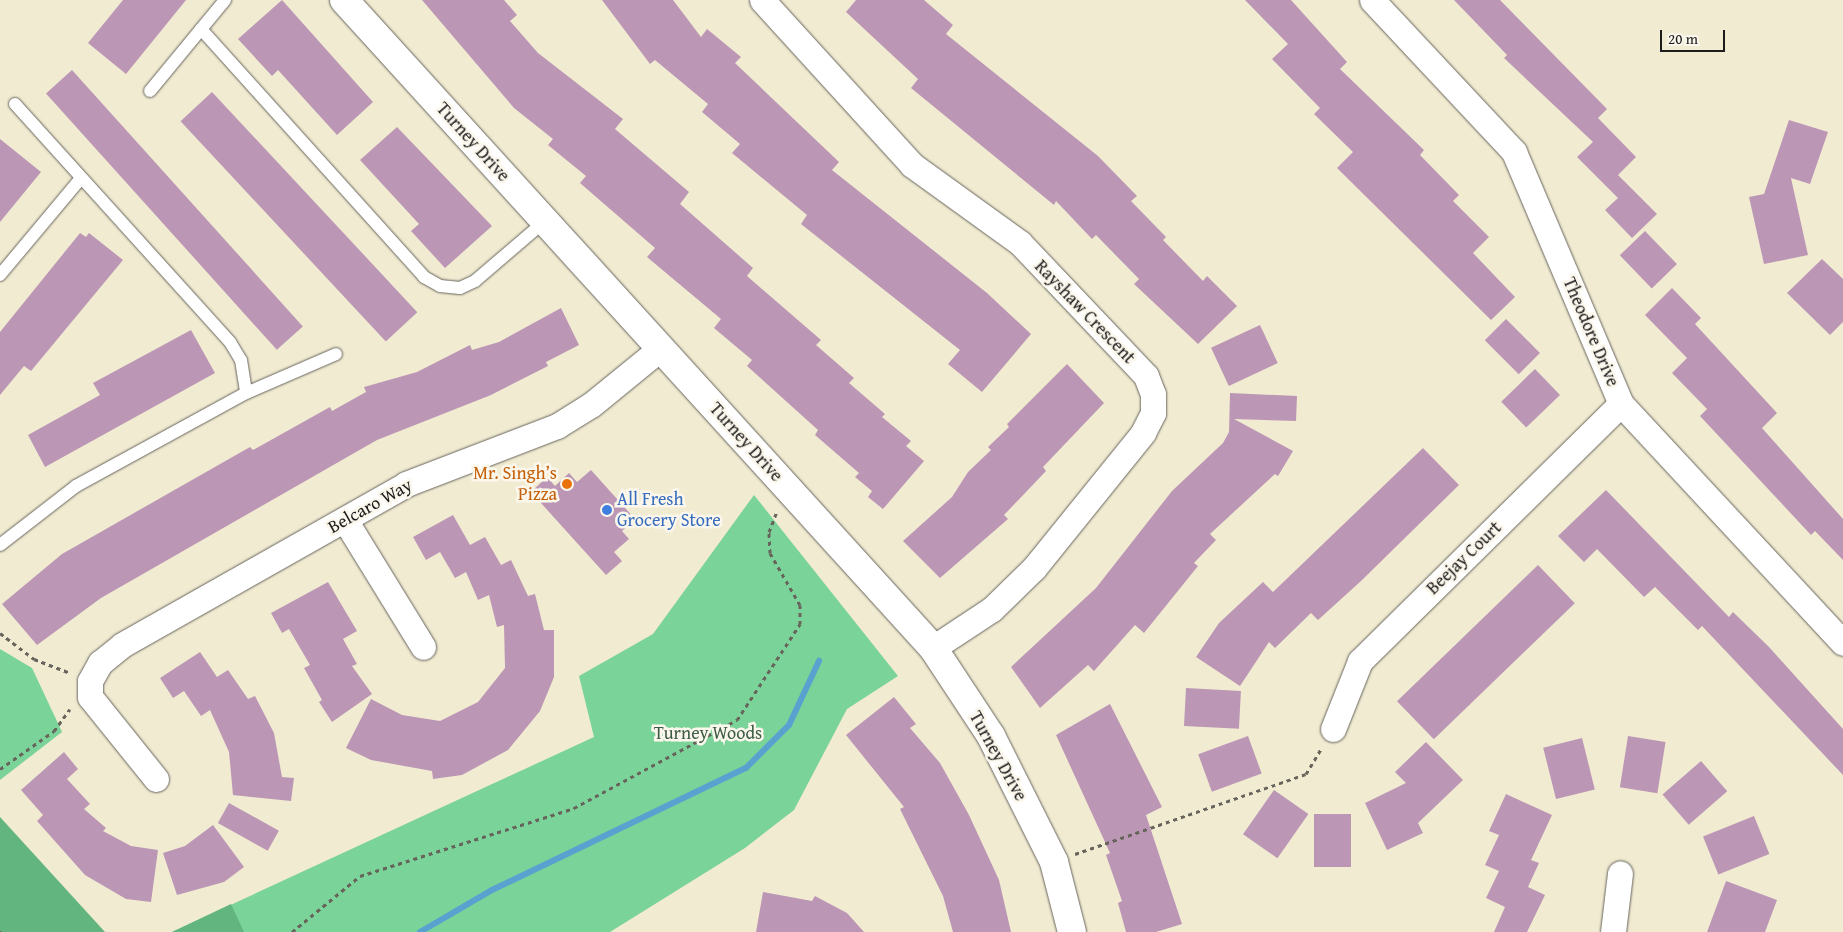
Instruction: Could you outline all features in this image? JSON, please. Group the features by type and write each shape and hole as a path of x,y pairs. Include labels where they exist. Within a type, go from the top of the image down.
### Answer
{"street":[{"name":"Turney Drive","path":"344,0 934,648 991,736 1054,862 1072,932"},
{"name":"Rayshaw Crescent","path":"762,0 912,165 1020,243 1146,376 1153,394 1152,413 1143,433 1034,568 992,609 934,648"},
{"name":"Theodore Drive","path":"1372,0 1514,152 1621,404 1843,643"},
{"name":"Belcaro Way","path":"90,681 100,663 122,645 406,484 557,426 598,400 661,348"},
{"name":"Beejay Court","path":"1333,729 1360,661 1621,404"},
{"path":"345,520 423,648"},
{"path":"90,681 90,697 98,712 156,779"},
{"path":"1613,932 1620,873"}],"lane":[{"path":"150,91 225,0"},
{"path":"201,29 424,277 440,286 460,288 475,281 545,221"},
{"path":"15,104 230,342 241,360 246,393"},
{"path":"0,275 81,178"},
{"path":"0,545 76,486 246,393 336,354"}],"path":[{"path":"292,932 360,876 574,808 737,720 800,624 800,605 770,553 768,532 787,487"},
{"path":"0,632 34,659 90,681 54,731 0,769"},
{"path":"1054,862 1306,774 1333,729"}],"green space":[{"name":"Turney Woods","path":"754,495 898,676 847,709 794,810 745,848 610,932 172,932 594,737 579,676 653,634"},
{"path":"0,649 32,668 62,732 0,780"},
{"path":"0,817 105,932 0,932"},
{"path":"231,904 244,932 172,932"}],"building":[{"path":"123,0 186,0 126,74 88,43"},
{"path":"282,0 373,102 337,135 278,70 272,76 238,39"},
{"path":"422,0 504,0 517,15 510,21 538,53 623,119 615,129 689,192 680,204 753,268 747,276 821,340 816,345 854,378 849,383 885,414 882,417 911,441 906,446 924,461 883,509 868,497 872,491 855,477 859,473 815,435 818,430 747,366 752,360 714,328 721,319 647,257 655,248 580,183 586,176 548,145 553,139 514,108"},
{"path":"602,0 673,0 701,37 707,29 741,57 735,63 839,162 832,170 987,293 1031,334 982,392 948,364 960,350 801,224 807,215 732,153 740,144 702,112 708,104 655,60 650,64"},
{"path":"856,0 924,0 953,25 946,34 1098,156 1137,196 1131,201 1166,237 1163,240 1203,281 1207,276 1237,306 1198,344 1134,284 1139,279 1096,235 1092,239 1056,201 1054,205 911,88 918,79 846,12"},
{"path":"1245,0 1291,0 1347,62 1340,69 1424,150 1420,155 1459,195 1453,201 1489,237 1473,253 1515,297 1491,320 1337,168 1353,152 1314,114 1320,108 1272,59 1288,44"},
{"path":"1454,0 1500,0 1607,109 1598,118 1636,157 1618,175 1657,214 1632,238 1605,210 1618,198 1577,157 1593,142 1504,58 1507,55"},
{"path":"72,70 303,326 277,350 46,93"},
{"path":"212,92 417,312 386,341 181,121"},
{"path":"1789,120 1828,132 1810,184 1791,178 1808,255 1764,264 1749,197 1764,194"},
{"path":"397,127 492,226 445,268 411,231 419,224 360,160"},
{"path":"0,139 41,172 0,222"},
{"path":"1645,231 1677,264 1652,288 1620,255"},
{"path":"80,233 86,237 89,233 123,260 31,371 24,366 0,395 0,332"},
{"path":"1822,259 1843,279 1843,322 1830,335 1787,293"},
{"path":"1672,288 1701,318 1695,324 1777,413 1762,428 1843,519 1843,560 1815,531 1811,535 1700,416 1707,409 1672,373 1687,358 1645,315"},
{"path":"561,308 579,345 546,362 548,366 491,395 377,440 101,598 37,645 2,604 62,554 250,447 253,450 330,407 332,411 366,392 364,387 417,372 470,345 472,350 499,342"},
{"path":"1506,319 1540,353 1519,374 1485,340"},
{"path":"1260,325 1278,363 1229,386 1211,348"},
{"path":"191,330 215,373 45,467 28,435 100,395 93,383"},
{"path":"1067,364 1104,403 1043,467 1046,471 1004,515 1008,519 940,578 903,541 952,497 968,472 991,450 988,447 1009,427 1007,424"},
{"path":"1535,369 1560,395 1526,428 1501,402"},
{"path":"1230,393 1297,396 1296,421 1234,419 1293,451 1278,476 1275,474 1210,534 1216,540 1194,563 1198,566 1144,633 1135,625 1094,671 1088,665 1040,708 1011,667 1096,588 1172,491 1223,443 1229,432"},
{"path":"1423,448 1459,485 1361,581 1318,620 1311,613 1275,648 1269,642 1240,686 1196,657 1219,623 1263,582 1273,592"},
{"path":"591,470 635,519 622,531 629,539 614,552 622,561 606,575 531,492 547,477 555,486 569,473 577,482"},
{"path":"1606,490 1729,617 1733,612 1769,647 1843,729 1843,775 1702,626 1698,630 1655,587 1644,597 1597,549 1584,562 1558,536"},
{"path":"453,515 470,545 485,537 501,565 511,560 528,596 535,594 544,630 554,630 554,677 540,711 508,750 462,775 433,779 432,771 371,760 346,748 371,699 402,715 440,721 478,702 505,668 504,625 497,627 489,595 478,600 466,572 455,578 440,552 426,560 413,537"},
{"path":"1538,565 1575,603 1434,739 1397,701"},
{"path":"328,582 357,631 343,639 357,664 352,666 372,694 332,722 319,702 322,700 304,668 310,665 289,629 282,633 271,613"},
{"path":"200,652 217,677 228,670 248,699 255,696 274,733 282,777 294,778 291,801 233,795 229,752 210,710 201,716 184,691 173,698 160,678"},
{"path":"1186,688 1241,691 1239,729 1184,726"},
{"path":"894,697 916,724 910,728 940,763 969,815 999,880 1011,932 953,932 943,896 900,809 904,807 846,735"},
{"path":"1110,704 1162,807 1146,815 1182,924 1156,932 1126,932 1118,903 1122,901 1106,855 1110,853 1056,735"},
{"path":"1248,736 1262,774 1212,792 1198,754"},
{"path":"1628,736 1666,742 1657,793 1620,787"},
{"path":"1582,738 1595,789 1556,799 1543,748"},
{"path":"1426,742 1463,780 1418,823 1423,833 1387,850 1365,803 1406,783 1395,772"},
{"path":"64,752 78,769 67,779 90,804 84,809 106,828 103,831 131,846 158,850 151,902 126,899 85,875 37,821 43,815 21,790"},
{"path":"1701,761 1727,791 1689,825 1663,794"},
{"path":"1274,790 1308,814 1277,858 1243,834"},
{"path":"1506,794 1552,815 1531,860 1539,863 1528,887 1545,895 1527,932 1494,932 1505,907 1486,898 1499,871 1485,865 1499,835 1489,831"},
{"path":"229,803 279,831 268,851 218,823"},
{"path":"1314,814 1351,814 1351,867 1314,867"},
{"path":"1754,816 1769,854 1718,875 1703,837"},
{"path":"213,825 244,867 224,882 177,895 163,853 185,846"},
{"path":"1726,881 1777,900 1765,932 1707,932"},
{"path":"763,892 812,901 815,896 847,913 864,932 756,932"}],"waterway":[{"path":"420,932 492,890 746,768 789,725 819,661"}],"place":[{"name":"Mr. Singh’s Pizza","path":"567,484"},
{"name":"All Fresh Grocery Store","path":"607,510"}]}
